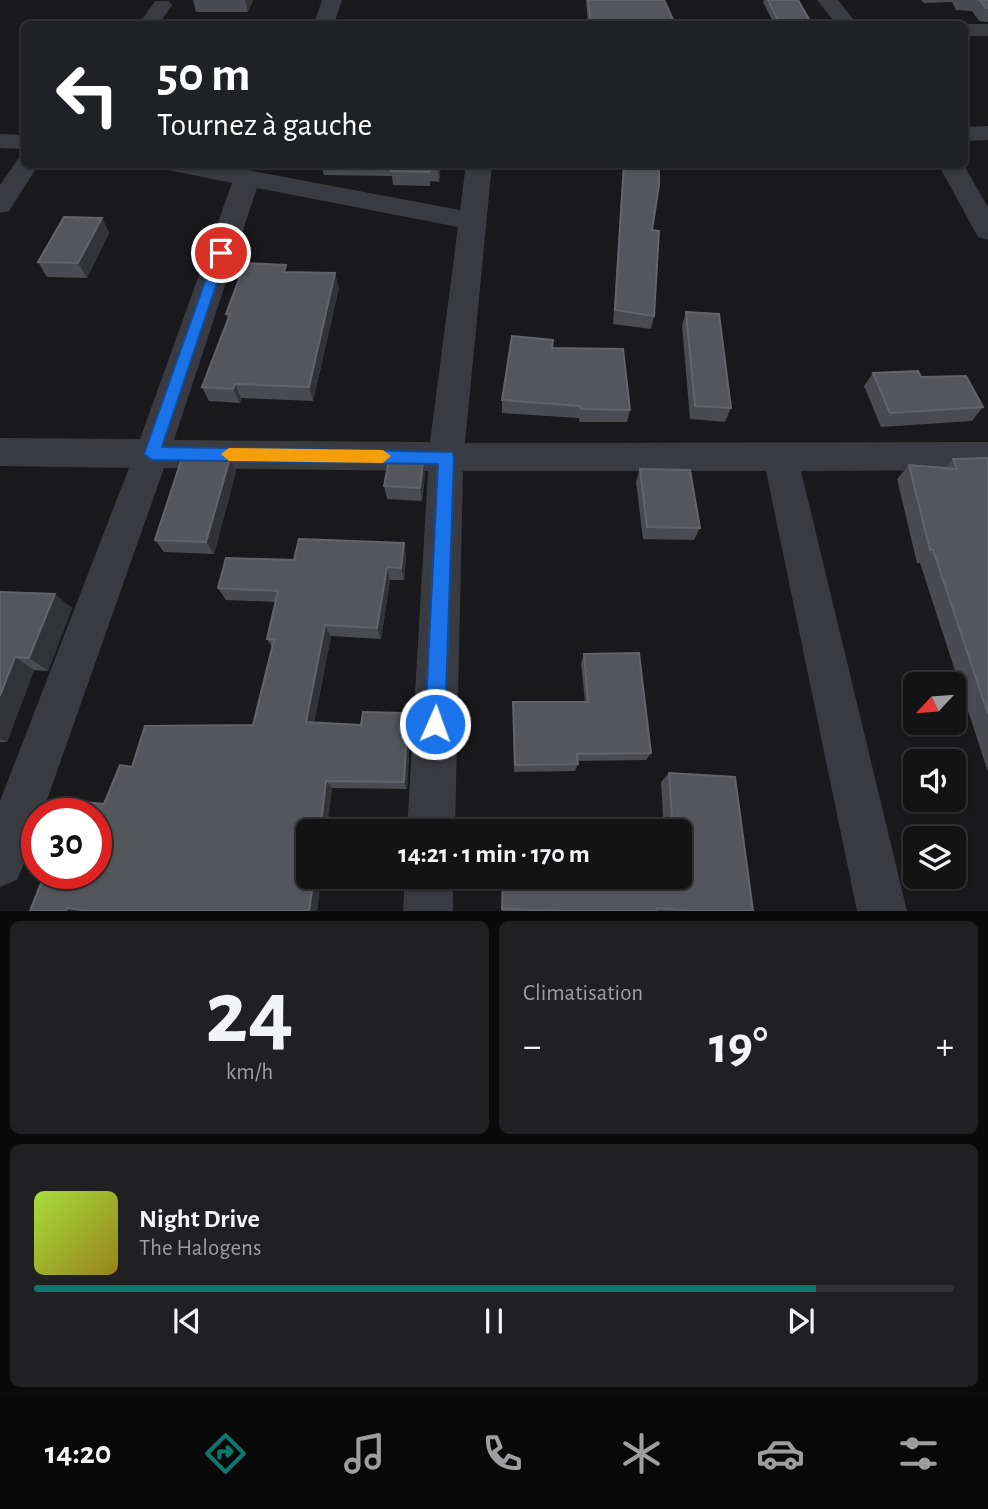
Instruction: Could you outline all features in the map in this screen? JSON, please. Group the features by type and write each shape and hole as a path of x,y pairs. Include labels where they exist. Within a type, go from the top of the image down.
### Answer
{"street":[{"path":"325,21 332,0"},
{"path":"827,0 844,21"},
{"path":"151,21 162,5"},
{"path":"968,30 988,30"},
{"path":"968,134 988,134"},
{"path":"0,141 21,142"},
{"path":"0,205 24,168"},
{"path":"193,168 473,221"},
{"path":"431,819 446,457 480,168"},
{"path":"952,168 988,231"},
{"path":"0,863 152,454 247,178"},
{"path":"0,452 446,457 988,456"},
{"path":"780,456 882,911"},
{"path":"428,911 429,889"}],"building":[{"path":"588,0 664,0 674,21 591,21"},
{"path":"768,0 798,0 810,21 778,20"},
{"path":"980,0 988,0 988,8 986,8"},
{"path":"392,168 429,168 429,172 391,171"},
{"path":"624,168 659,168 652,230 659,231 654,316 615,310"},
{"path":"64,217 102,218 78,263 38,262"},
{"path":"245,263 286,265 284,272 335,273 309,387 235,384 233,389 202,387 230,314 226,314"},
{"path":"686,312 719,314 731,408 695,406"},
{"path":"512,336 553,340 552,348 623,349 630,410 581,409 580,406 502,400"},
{"path":"918,371 921,377 966,376 983,407 890,413 873,373"},
{"path":"182,458 230,458 206,542 155,540"},
{"path":"988,458 988,714 933,550 930,550 909,465 957,469 953,459"},
{"path":"389,460 423,461 420,488 384,486"},
{"path":"640,469 690,470 700,528 647,527"},
{"path":"299,539 404,543 401,568 387,567 377,628 325,625 306,722 361,725 363,712 408,713 404,782 326,781 321,819 296,819 296,889 312,889 309,911 91,911 67,908 66,911 30,911 39,889 112,889 112,798 106,798 120,765 132,767 145,726 253,725 274,640 267,639 278,591 218,588 226,558 294,560"},
{"path":"0,592 55,594 29,658 15,657 0,696"},
{"path":"639,653 651,753 577,754 578,764 515,765 513,702 588,702 584,654"},
{"path":"669,773 735,777 753,911 657,908 657,911 502,909 503,889 692,889 692,819 672,819"}],"slow traffic":[{"path":"229,454 383,456"}],"route":[{"path":"221,253 152,454 446,457 435,724"}]}
